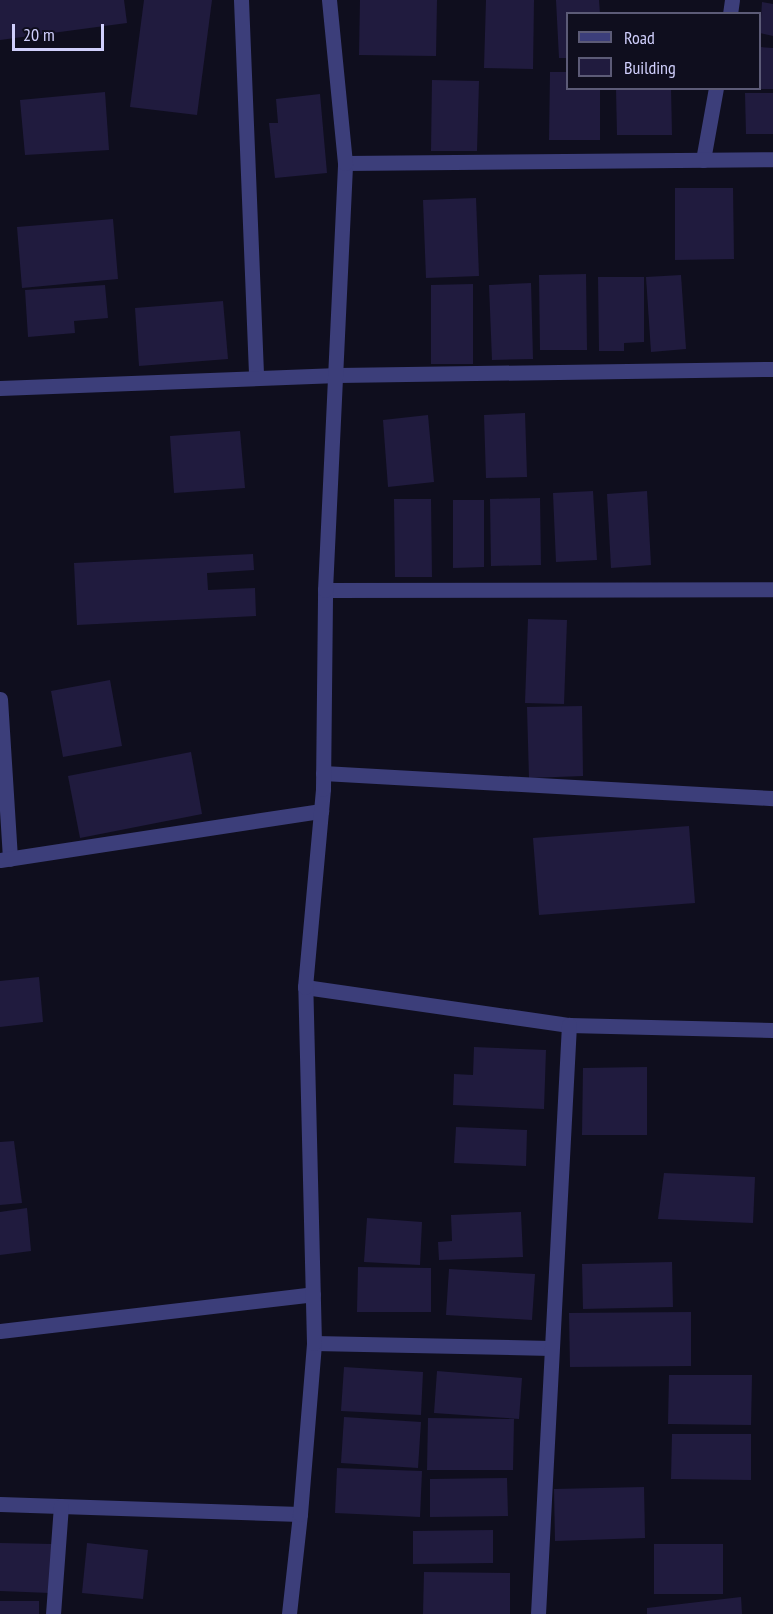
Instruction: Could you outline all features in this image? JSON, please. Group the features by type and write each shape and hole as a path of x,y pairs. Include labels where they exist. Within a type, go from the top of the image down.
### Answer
{"street":[{"path":"241,0 256,378"},
{"path":"289,1614 300,1514 314,1342 305,987 323,773 325,590 338,375 345,163 329,0"},
{"path":"703,160 716,90"},
{"path":"345,163 773,159"},
{"path":"0,388 338,375 773,369"},
{"path":"325,590 773,589"},
{"path":"0,699 5,860 321,811"},
{"path":"323,773 773,798"},
{"path":"305,987 569,1025 773,1030"},
{"path":"538,1614 569,1025"},
{"path":"0,1331 313,1294"},
{"path":"314,1342 551,1348"},
{"path":"0,1504 300,1514"},
{"path":"53,1614 61,1506"}],"building":[{"path":"0,0 124,0 127,23 0,40"},
{"path":"144,0 212,0 197,115 130,107"},
{"path":"360,0 437,0 436,56 359,55"},
{"path":"486,0 534,0 533,69 484,68"},
{"path":"556,0 599,0 600,12 566,12 566,58 559,58"},
{"path":"762,2 773,4 773,36 761,33"},
{"path":"761,47 773,48 773,89 761,89"},
{"path":"550,72 566,72 566,90 600,90 600,140 549,140"},
{"path":"432,80 479,81 477,151 431,151"},
{"path":"616,90 671,90 672,135 617,135"},
{"path":"105,92 109,150 25,155 20,100"},
{"path":"745,93 773,93 773,134 746,134"},
{"path":"320,94 327,173 275,178 269,123 278,123 276,99"},
{"path":"675,188 733,188 734,259 675,260"},
{"path":"476,198 479,276 426,278 423,200"},
{"path":"113,219 118,279 22,288 17,227"},
{"path":"586,274 587,350 540,350 539,275"},
{"path":"681,275 686,349 651,352 646,277"},
{"path":"598,277 644,277 644,342 624,343 624,351 599,351"},
{"path":"531,283 533,359 492,360 489,285"},
{"path":"473,284 473,364 431,364 431,285"},
{"path":"105,285 108,318 74,321 75,333 28,337 25,290"},
{"path":"223,301 228,359 139,366 135,308"},
{"path":"525,413 527,477 486,478 484,415"},
{"path":"428,415 434,482 388,487 383,420"},
{"path":"240,431 245,488 174,493 170,436"},
{"path":"593,491 597,560 556,562 553,493"},
{"path":"647,491 651,565 611,568 607,494"},
{"path":"540,498 541,565 491,566 490,499"},
{"path":"394,499 431,499 432,577 395,577"},
{"path":"453,500 484,500 484,567 453,568"},
{"path":"253,554 254,570 207,573 208,590 255,588 256,616 77,625 74,563"},
{"path":"528,619 567,620 564,704 525,703"},
{"path":"110,680 122,746 63,757 51,691"},
{"path":"582,706 583,776 529,778 527,707"},
{"path":"191,752 202,814 80,838 68,776"},
{"path":"689,826 695,903 539,915 533,838"},
{"path":"39,977 43,1022 0,1027 0,981"},
{"path":"474,1047 546,1050 544,1109 453,1105 454,1074 473,1075"},
{"path":"647,1067 647,1135 582,1135 583,1068"},
{"path":"456,1127 527,1130 526,1166 454,1163"},
{"path":"14,1141 22,1203 0,1205 0,1142"},
{"path":"664,1173 755,1177 753,1223 658,1219"},
{"path":"27,1208 31,1251 0,1255 0,1212"},
{"path":"521,1212 523,1257 439,1260 438,1242 452,1241 451,1215"},
{"path":"367,1218 422,1222 420,1265 364,1262"},
{"path":"672,1262 673,1307 583,1309 582,1264"},
{"path":"358,1267 431,1268 431,1312 357,1312"},
{"path":"449,1269 535,1274 532,1320 446,1315"},
{"path":"691,1312 691,1366 570,1367 569,1313"},
{"path":"344,1367 423,1372 421,1415 341,1411"},
{"path":"437,1371 522,1378 519,1419 434,1413"},
{"path":"669,1375 752,1375 751,1425 668,1424"},
{"path":"344,1417 421,1422 418,1468 341,1463"},
{"path":"428,1418 514,1419 513,1470 427,1470"},
{"path":"672,1434 751,1434 751,1480 671,1479"},
{"path":"337,1468 422,1471 420,1517 335,1513"},
{"path":"507,1478 508,1516 430,1517 430,1479"},
{"path":"644,1487 645,1538 555,1541 554,1489"},
{"path":"493,1530 493,1563 413,1564 413,1531"},
{"path":"0,1543 52,1544 50,1593 0,1591"},
{"path":"87,1543 148,1550 143,1599 82,1593"},
{"path":"654,1544 723,1544 723,1594 654,1594"},
{"path":"424,1572 510,1573 510,1614 423,1614"},
{"path":"741,1597 742,1614 647,1614 647,1608"},
{"path":"0,1601 39,1601 39,1614 0,1614"}]}
